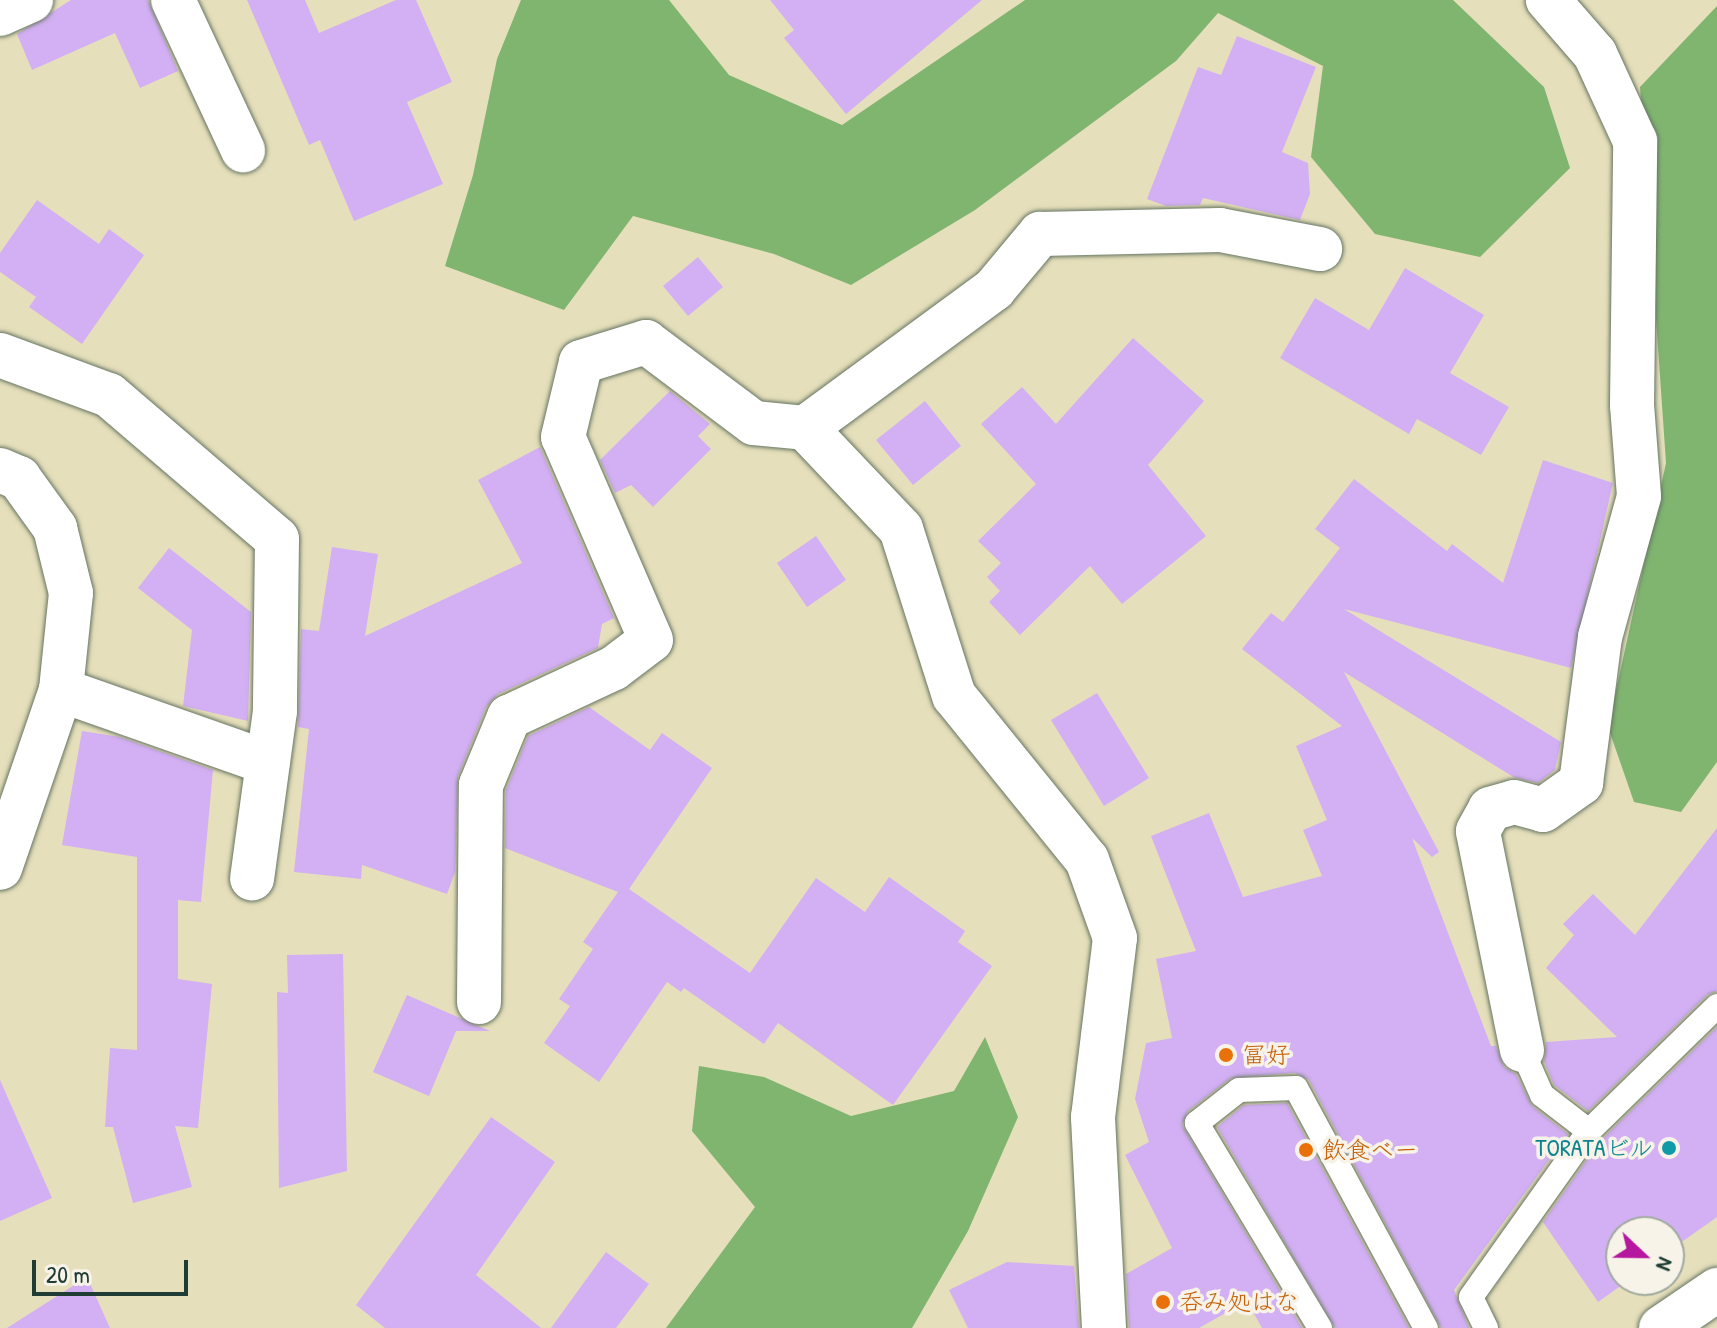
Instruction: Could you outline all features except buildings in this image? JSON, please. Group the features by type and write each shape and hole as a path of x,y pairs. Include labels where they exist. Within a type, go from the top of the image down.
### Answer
{"street":[{"path":"0,14 31,0"},
{"path":"173,0 243,150"},
{"path":"1522,1050 1478,831 1490,809 1514,802 1543,810 1581,783 1600,637 1639,496 1632,405 1635,141 1595,54 1548,0"},
{"path":"805,428 994,289 1040,234 1220,230 1320,249"},
{"path":"479,1002 481,785 509,717 614,668 651,640 563,437 581,362 646,342 754,423 805,428 901,529 954,696 1087,860 1115,938 1093,1117 1104,1328"},
{"path":"0,355 109,395 277,539 275,711 252,878"},
{"path":"0,470 19,478 55,528 71,593 61,690 0,868"},
{"path":"61,690 268,763"},
{"path":"1661,1328 1717,1290"}],"lane":[{"path":"1486,1328 1471,1297 1589,1131 1717,1006"},
{"path":"1522,1050 1542,1095 1589,1131"},
{"path":"1320,1328 1197,1123 1239,1090 1296,1088 1426,1328"}],"green space":[{"path":"521,0 669,0 729,75 842,125 1025,0 1453,0 1544,87 1570,168 1480,257 1375,234 1311,157 1323,66 1218,13 1176,61 975,210 851,285 774,254 633,216 564,310 445,266 473,175 497,59"},
{"path":"1717,6 1717,762 1681,812 1634,802 1608,727 1666,463 1640,87"},
{"path":"985,1037 1018,1117 968,1231 912,1328 666,1328 755,1207 692,1131 699,1066 764,1077 851,1116 954,1091"}],"place":[{"name":"冨好","path":"1226,1055"},
{"name":"TORATAビル","path":"1669,1148"},
{"name":"飲食ベー","path":"1306,1150"},
{"name":"呑み処はな","path":"1163,1302"}]}
